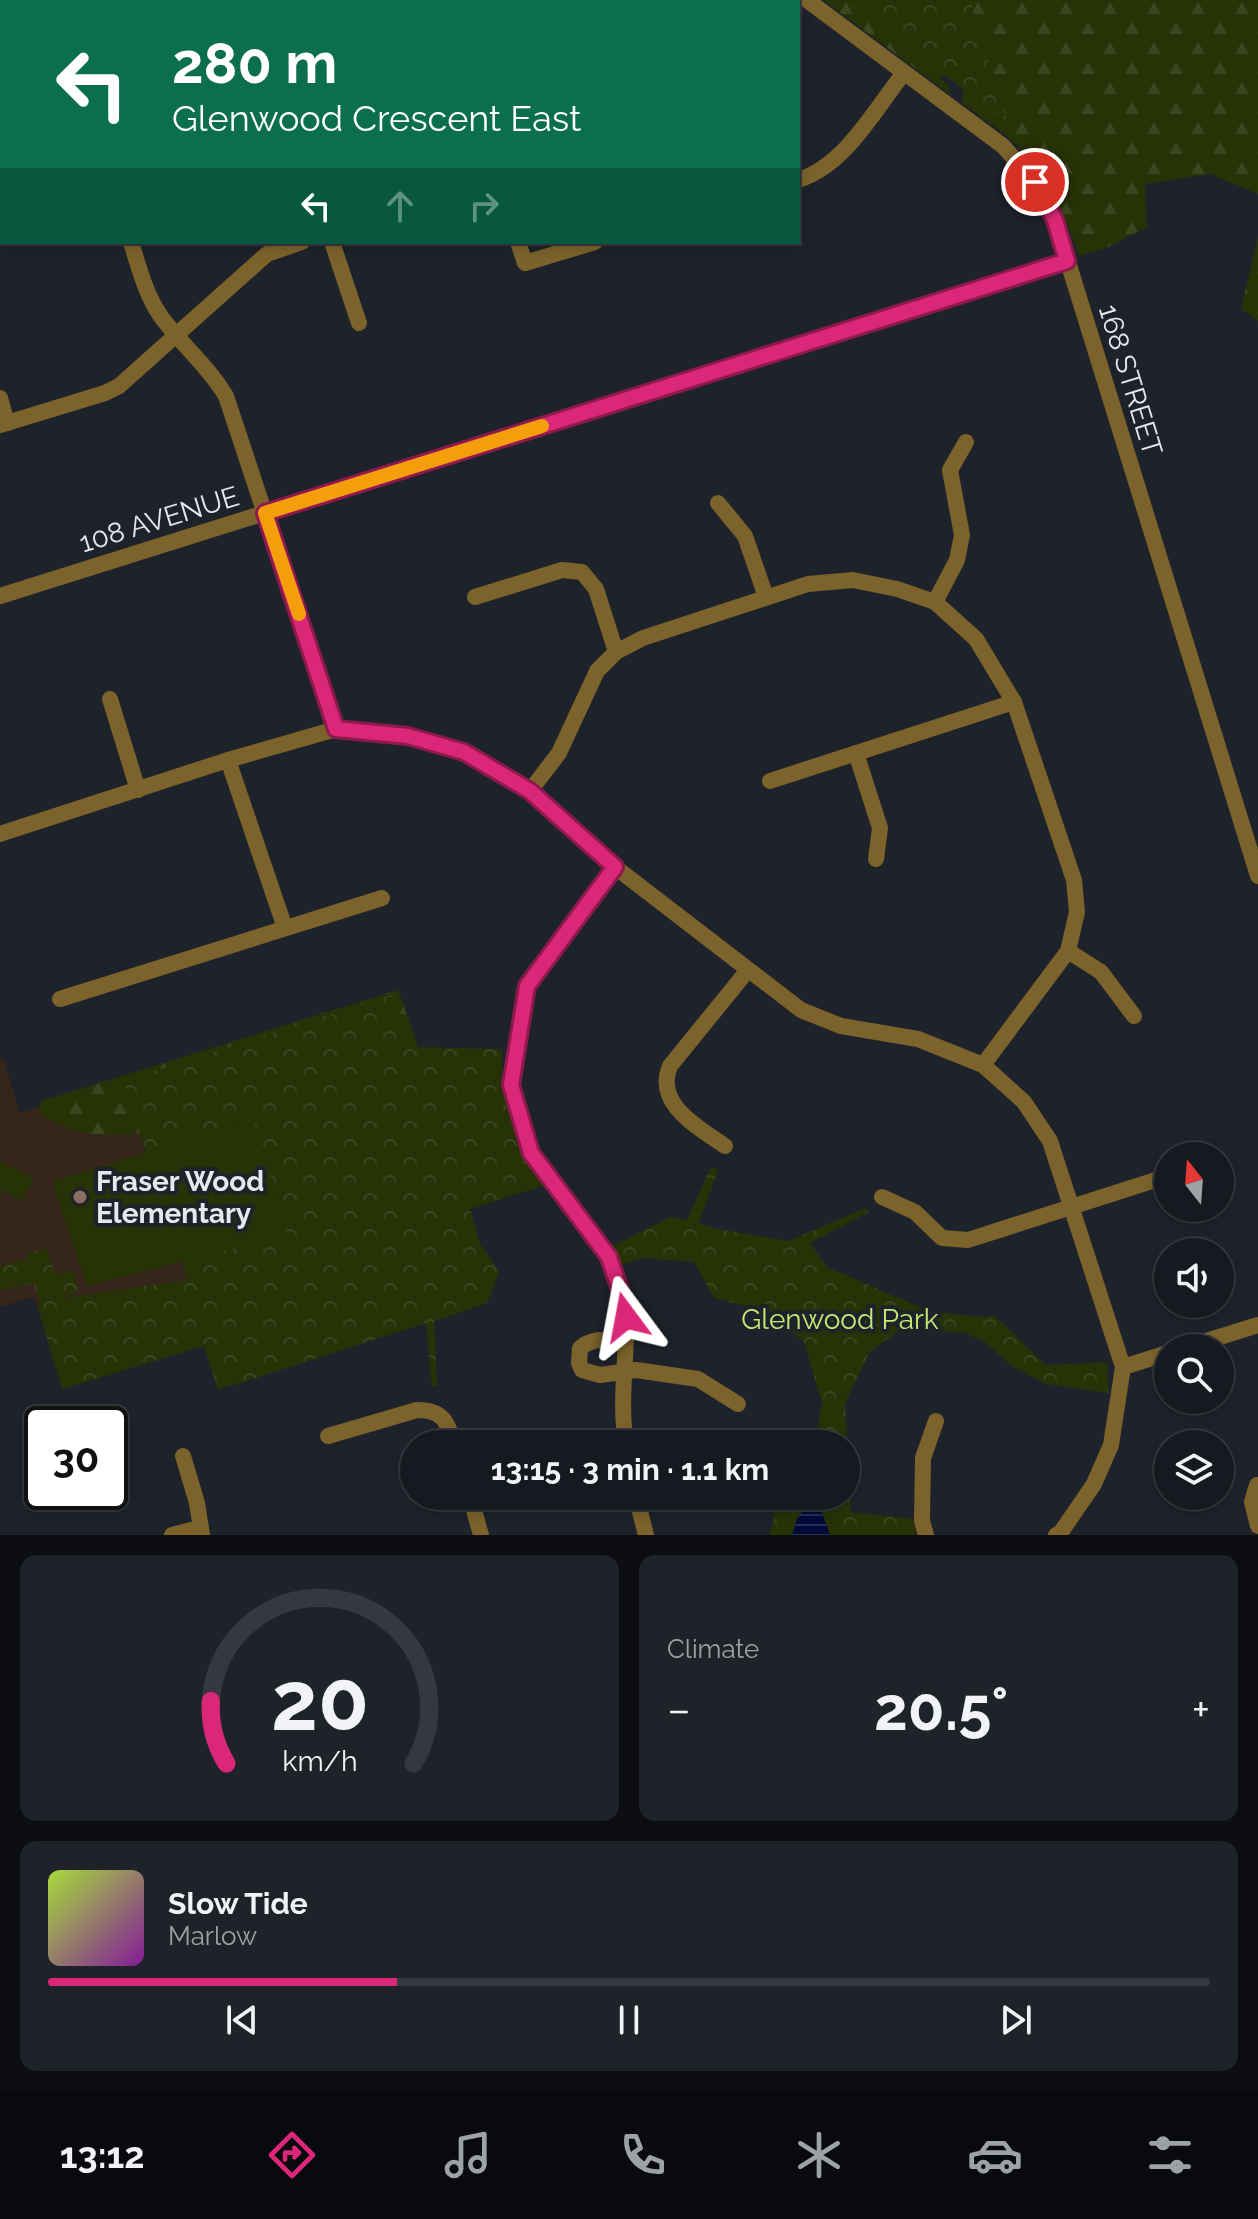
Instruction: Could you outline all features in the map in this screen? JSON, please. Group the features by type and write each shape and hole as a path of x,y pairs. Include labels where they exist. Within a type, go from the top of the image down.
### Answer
{"street":[{"name":"168 STREET","path":"807,0 1003,146 1035,182 1055,220 1258,876"},
{"path":"800,179 814,175 842,152 904,73"},
{"path":"132,244 147,289 160,315 212,372 226,396 336,729"},
{"path":"0,398 4,424 119,386 267,254 296,244"},
{"path":"333,244 359,323"},
{"path":"519,244 525,263 588,244"},
{"name":"108 AVENUE","path":"0,596 1067,261"},
{"path":"935,602 957,560 962,535 950,470 966,442"},
{"path":"718,503 745,536 766,597"},
{"path":"475,597 562,570 582,572 596,589 616,652"},
{"path":"530,791 559,753 597,671 616,652 643,638 808,584 853,580 897,589 935,602 976,639 1014,702 1074,880 1077,912 1068,951 983,1065"},
{"path":"110,699 138,790"},
{"path":"770,781 1014,702"},
{"path":"0,834 228,760 336,729 408,736 464,752 530,791 615,867 801,1010 841,1026 918,1039 983,1065 1024,1102 1050,1141 1123,1367 1111,1445 1094,1484 1060,1534"},
{"path":"856,753 880,828 876,859"},
{"path":"228,760 285,928"},
{"path":"615,867 527,986 511,1085 531,1153 609,1257 624,1302 624,1430"},
{"path":"60,999 382,898"},
{"path":"1068,951 1101,972 1134,1016"},
{"path":"725,1146 672,1104 666,1088 666,1075 748,970"},
{"path":"882,1197 915,1212 942,1238 968,1240 1154,1181"},
{"path":"1229,1334 1258,1325"},
{"path":"625,1341 594,1340 580,1348 578,1356 582,1370 590,1374 636,1370 698,1379 738,1404"},
{"path":"1123,1367 1154,1357"},
{"path":"328,1436 417,1410 433,1410 447,1422 450,1430"},
{"path":"926,1535 922,1521 923,1458 936,1421"},
{"path":"183,1456 202,1535"},
{"path":"1257,1485 1252,1502 1258,1526"},
{"path":"179,1534 197,1510"},
{"path":"474,1510 481,1535"},
{"path":"640,1510 646,1535"},
{"path":"179,1534 191,1530 202,1535"}],"shaded area":[{"name":"Fraser Wood Elementary","path":"3,1057 20,1113 123,1081 187,1281 61,1298 37,1305 34,1297 0,1307 0,1058"},
{"path":"803,1510 821,1510 830,1535 792,1535"}],"green space":[{"path":"823,0 1258,0 1258,194 1210,174 1145,184 1147,227 1104,249 1079,256 1063,214 1041,173 1015,143 962,103 963,90 951,73 940,77 948,85 951,95"},
{"path":"845,0 970,0 1007,122"},
{"path":"1258,237 1258,321 1241,309"},
{"path":"398,990 417,1043 416,1060 151,1131 107,1135 79,1132 38,1113 41,1101"},
{"path":"392,995 411,1047 502,1049 504,1086 511,1121 524,1154 543,1186 470,1209 480,1244 499,1272 487,1303 434,1321 437,1386 432,1386 426,1323 218,1390 204,1346 62,1389 37,1305 41,1303 33,1283 0,1290 0,1266 26,1259 26,1254 46,1248 56,1275 73,1270 79,1291 62,1298 187,1280 123,1081"},
{"path":"253,1120 288,1235 87,1286 53,1186 55,1180"},
{"path":"0,1161 34,1178 22,1201 0,1190"},
{"name":"Glenwood Park","path":"711,1167 718,1170 699,1223 717,1229 788,1241 866,1208 869,1212 810,1243 827,1267 929,1311 995,1316 1046,1365 1107,1362 1109,1393 1046,1384 1013,1367 984,1341 963,1332 899,1330 869,1353 845,1404 846,1430 817,1430 822,1403 804,1342 766,1311 714,1298 694,1262 644,1258 618,1265 611,1247 670,1217 687,1220"},
{"name":"Glenwood Park","path":"775,1510 851,1510 913,1519 916,1535 770,1535"}],"slow traffic":[{"path":"299,614 265,513 542,426"}],"place":[{"name":"Fraser Wood Elementary","path":"80,1197"}],"route":[{"path":"626,1317 609,1257 531,1153 511,1085 527,986 615,867 530,791 464,752 408,736 336,729 265,513 1067,261 1055,220 1035,182"}]}
